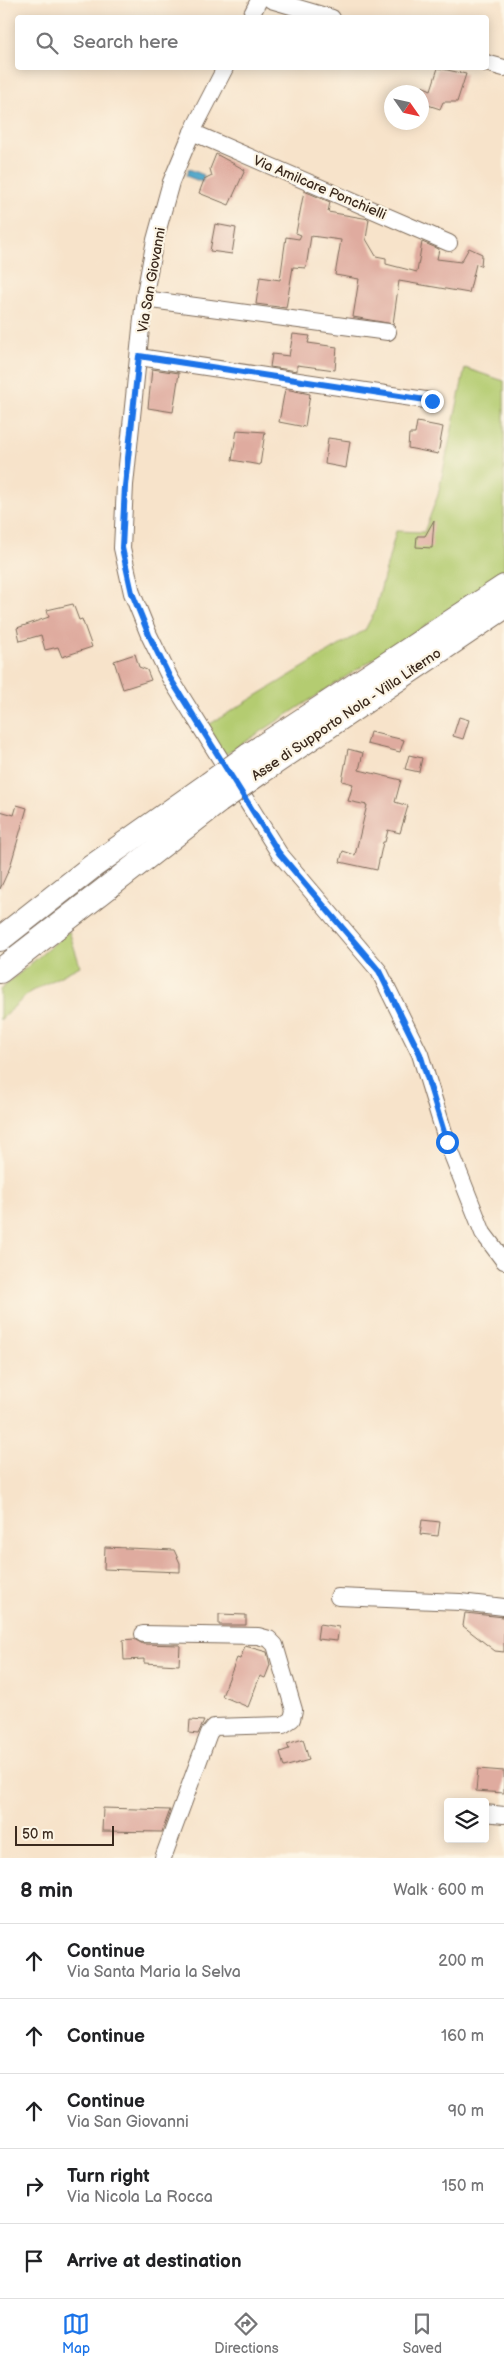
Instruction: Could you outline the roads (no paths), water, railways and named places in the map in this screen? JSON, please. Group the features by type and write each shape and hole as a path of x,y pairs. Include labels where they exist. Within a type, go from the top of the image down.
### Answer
{"highway":[{"name":"Asse di Supporto Nola - Villa Literno","path":"0,939 93,866 214,792 504,587"},
{"name":"Asse di Supporto Nola - Villa Literno","path":"254,764 504,607"},
{"name":"Asse di Supporto Nola - Villa Literno","path":"0,971 105,890 214,792"}],"street":[{"path":"252,15 259,0"},
{"path":"271,0 322,15"},
{"path":"489,64 504,68"},
{"name":"Via San Giovanni","path":"224,70 192,132 171,182 155,240 144,299 122,534 122,548 132,593 149,635 170,678 279,853 379,971 420,1054 447,1142 483,1233 504,1261"},
{"name":"Via Amilcare Ponchielli","path":"192,132 449,242"},
{"path":"144,299 388,332"},
{"path":"139,356 432,401"},
{"path":"338,1597 460,1602 504,1608"},
{"path":"143,1634 258,1636 269,1639 276,1645 294,1710 292,1719 283,1725 214,1727 209,1734 163,1858"},
{"path":"489,1813 504,1815"}],"water":[{"path":"189,169 204,175 202,182 186,176"}]}
